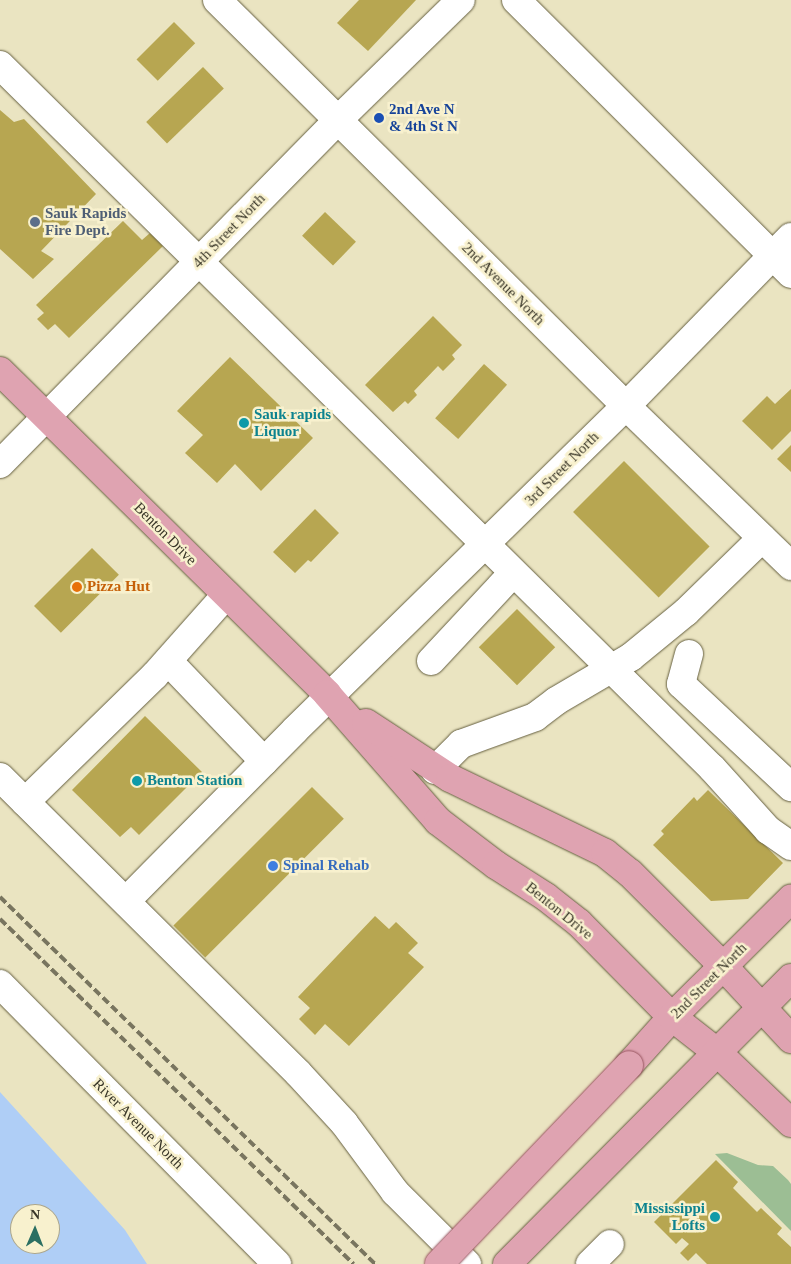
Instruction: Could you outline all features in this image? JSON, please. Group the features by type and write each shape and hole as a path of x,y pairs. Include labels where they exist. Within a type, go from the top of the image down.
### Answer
{"main road":[{"name":"Benton Drive","path":"0,371 330,698 438,821 496,865 546,897 579,923 672,1017 718,1053 791,1123"},
{"name":"Benton Drive","path":"330,698 435,770 501,804 605,853 630,873 723,966 791,1039"},
{"name":"2nd Street North","path":"439,1264 629,1065 672,1017 791,899"},
{"path":"507,1264 791,978"}],"street":[{"name":"2nd Avenue North","path":"217,0 294,79 339,119 626,406 791,566"},
{"name":"4th Street North","path":"0,464 339,119 461,0"},
{"path":"516,0 785,255"},
{"path":"0,65 712,768 768,830 791,846"},
{"name":"3rd Street North","path":"126,902 264,761 626,406 785,255"},
{"path":"435,770 461,744 535,717 556,701 653,641 762,538"},
{"path":"431,661 513,572"},
{"path":"25,802 168,661 226,595"},
{"path":"689,654 680,684 791,787"},
{"path":"168,661 264,761"},
{"path":"0,777 298,1073 344,1123 395,1192 466,1264"},
{"name":"River Avenue North","path":"0,984 277,1264"},
{"path":"590,1264 610,1244"}],"green space":[{"path":"727,1153 758,1165 773,1166 788,1180 791,1184 791,1231 715,1154"}],"water":[{"path":"0,1092 125,1230 147,1264 0,1264"}],"building":[{"path":"359,0 416,0 368,51 337,23"},
{"path":"174,22 195,43 158,81 137,59"},
{"path":"203,67 224,89 167,143 146,122"},
{"name":"Sauk Rapids Fire Dept.","path":"0,110 14,122 24,119 96,194 41,251 54,259 33,279 0,249"},
{"path":"325,212 356,242 333,266 302,236"},
{"path":"123,221 142,240 150,233 163,246 69,338 55,324 48,330 37,319 44,313 36,305"},
{"path":"433,316 462,345 452,355 455,359 443,371 438,366 414,391 417,395 408,404 405,401 393,412 365,385"},
{"name":"Sauk rapids Liquor","path":"230,357 313,438 261,491 235,464 217,483 185,453 203,435 177,411"},
{"path":"484,364 507,385 458,439 435,418"},
{"path":"791,389 791,431 772,450 742,421 767,396 775,404"},
{"path":"791,445 791,472 777,459"},
{"path":"624,461 710,547 659,597 573,512"},
{"path":"315,509 339,533 311,562 308,560 295,573 273,552"},
{"path":"92,548 119,575 61,633 34,606"},
{"path":"517,609 555,647 517,685 479,647"},
{"name":"Benton Station","path":"145,716 202,772 139,835 131,827 120,837 72,790"},
{"path":"312,787 344,819 205,957 173,926"},
{"path":"708,790 783,863 748,899 711,901 653,845 664,834 661,831 694,797 697,801"},
{"path":"375,916 389,929 396,922 418,943 408,953 424,967 349,1046 325,1024 315,1035 299,1019 310,1008 298,997"},
{"name":"Mississippi Lofts","path":"716,1160 738,1182 733,1188 757,1212 761,1208 782,1228 777,1234 791,1247 791,1264 707,1264 696,1253 688,1261 680,1253 689,1244 682,1238 676,1244 654,1222"}],"railway":[{"path":"0,897 375,1264"},
{"path":"0,919 353,1264"}],"place":[{"name":"2nd Ave N & 4th St N","path":"379,118"},
{"name":"Sauk Rapids Fire Dept.","path":"35,222"},
{"name":"Sauk rapids Liquor","path":"244,423"},
{"name":"Pizza Hut","path":"77,587"},
{"name":"Benton Station","path":"137,781"},
{"name":"Spinal Rehab","path":"273,866"},
{"name":"Mississippi Lofts","path":"715,1217"}]}
